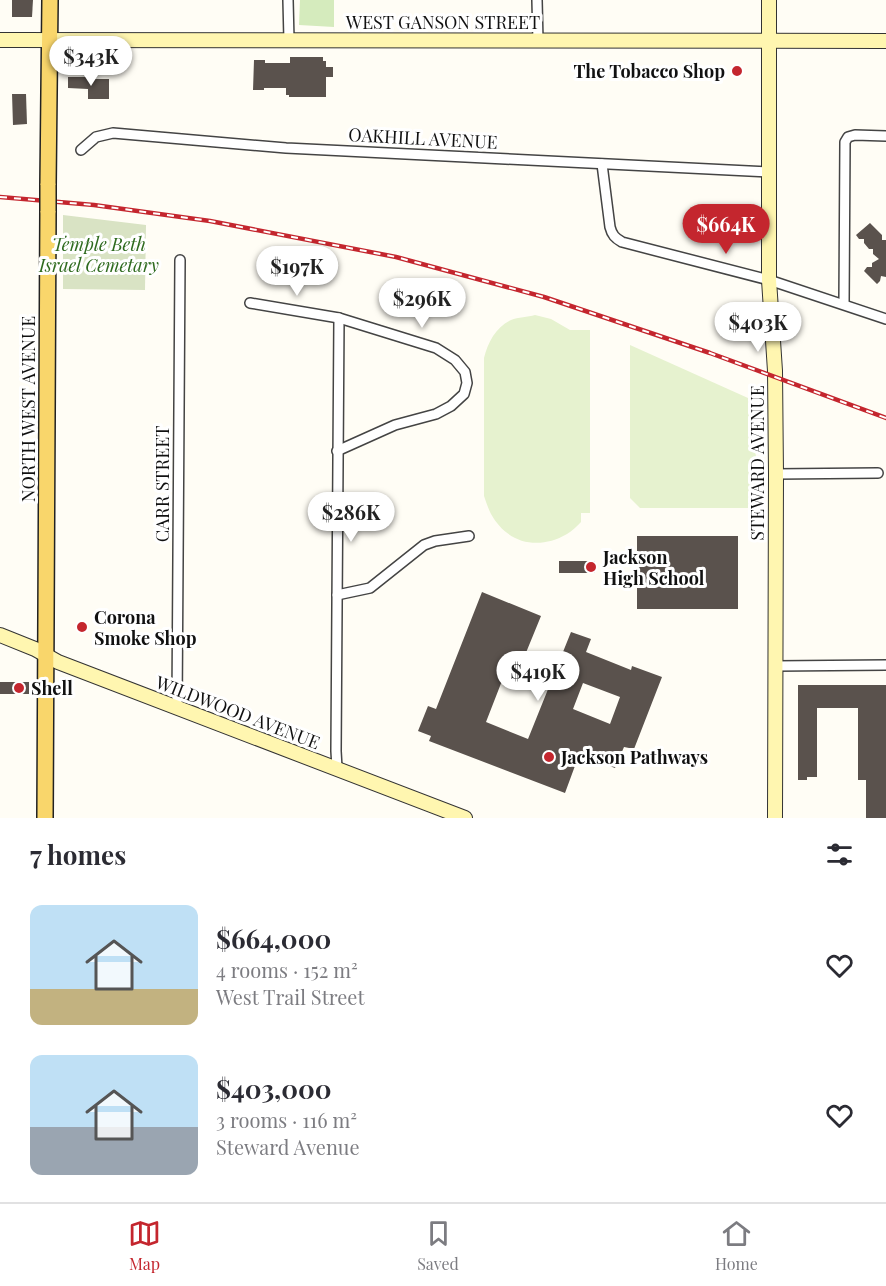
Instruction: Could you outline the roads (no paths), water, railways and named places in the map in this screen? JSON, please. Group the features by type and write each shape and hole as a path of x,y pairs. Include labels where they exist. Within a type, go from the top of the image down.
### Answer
{"main road":[{"name":"NORTH WEST AVENUE","path":"45,818 50,0"}],"street":[{"path":"288,0 289,40"},
{"path":"537,0 538,41"},
{"name":"STEWARD AVENUE","path":"769,0 769,280 775,377 776,474 775,818"},
{"name":"WEST GANSON STREET","path":"0,40 886,41"},
{"name":"OAKHILL AVENUE","path":"81,150 96,137 113,134 286,148 769,172"},
{"path":"844,304 845,142 848,137 855,135 886,136"},
{"path":"602,164 611,233 615,239 769,280 886,319"},
{"name":"CARR STREET","path":"177,708 180,260"},
{"path":"250,303 339,318 436,348 455,360 465,372 467,383 464,394 451,406 436,414 395,425 337,451"},
{"path":"337,768 339,318"},
{"path":"776,474 878,473"},
{"path":"337,595 370,588 424,545 469,536"},
{"name":"WILDWOOD AVENUE","path":"0,635 58,662 465,818"},
{"path":"776,666 886,665"}],"railway":[{"path":"0,197 94,205 210,221 396,257 544,297 710,353 886,418"}],"place":[{"name":"The Tobacco Shop","path":"737,71"},
{"name":"Jackson High School","path":"591,567"},
{"name":"Corona Smoke Shop","path":"82,627"},
{"name":"Shell","path":"19,688"},
{"name":"Jackson Pathways","path":"549,757"}],"park label":[{"name":"Temple Beth Israel Cemetary","path":"99,254"}]}
